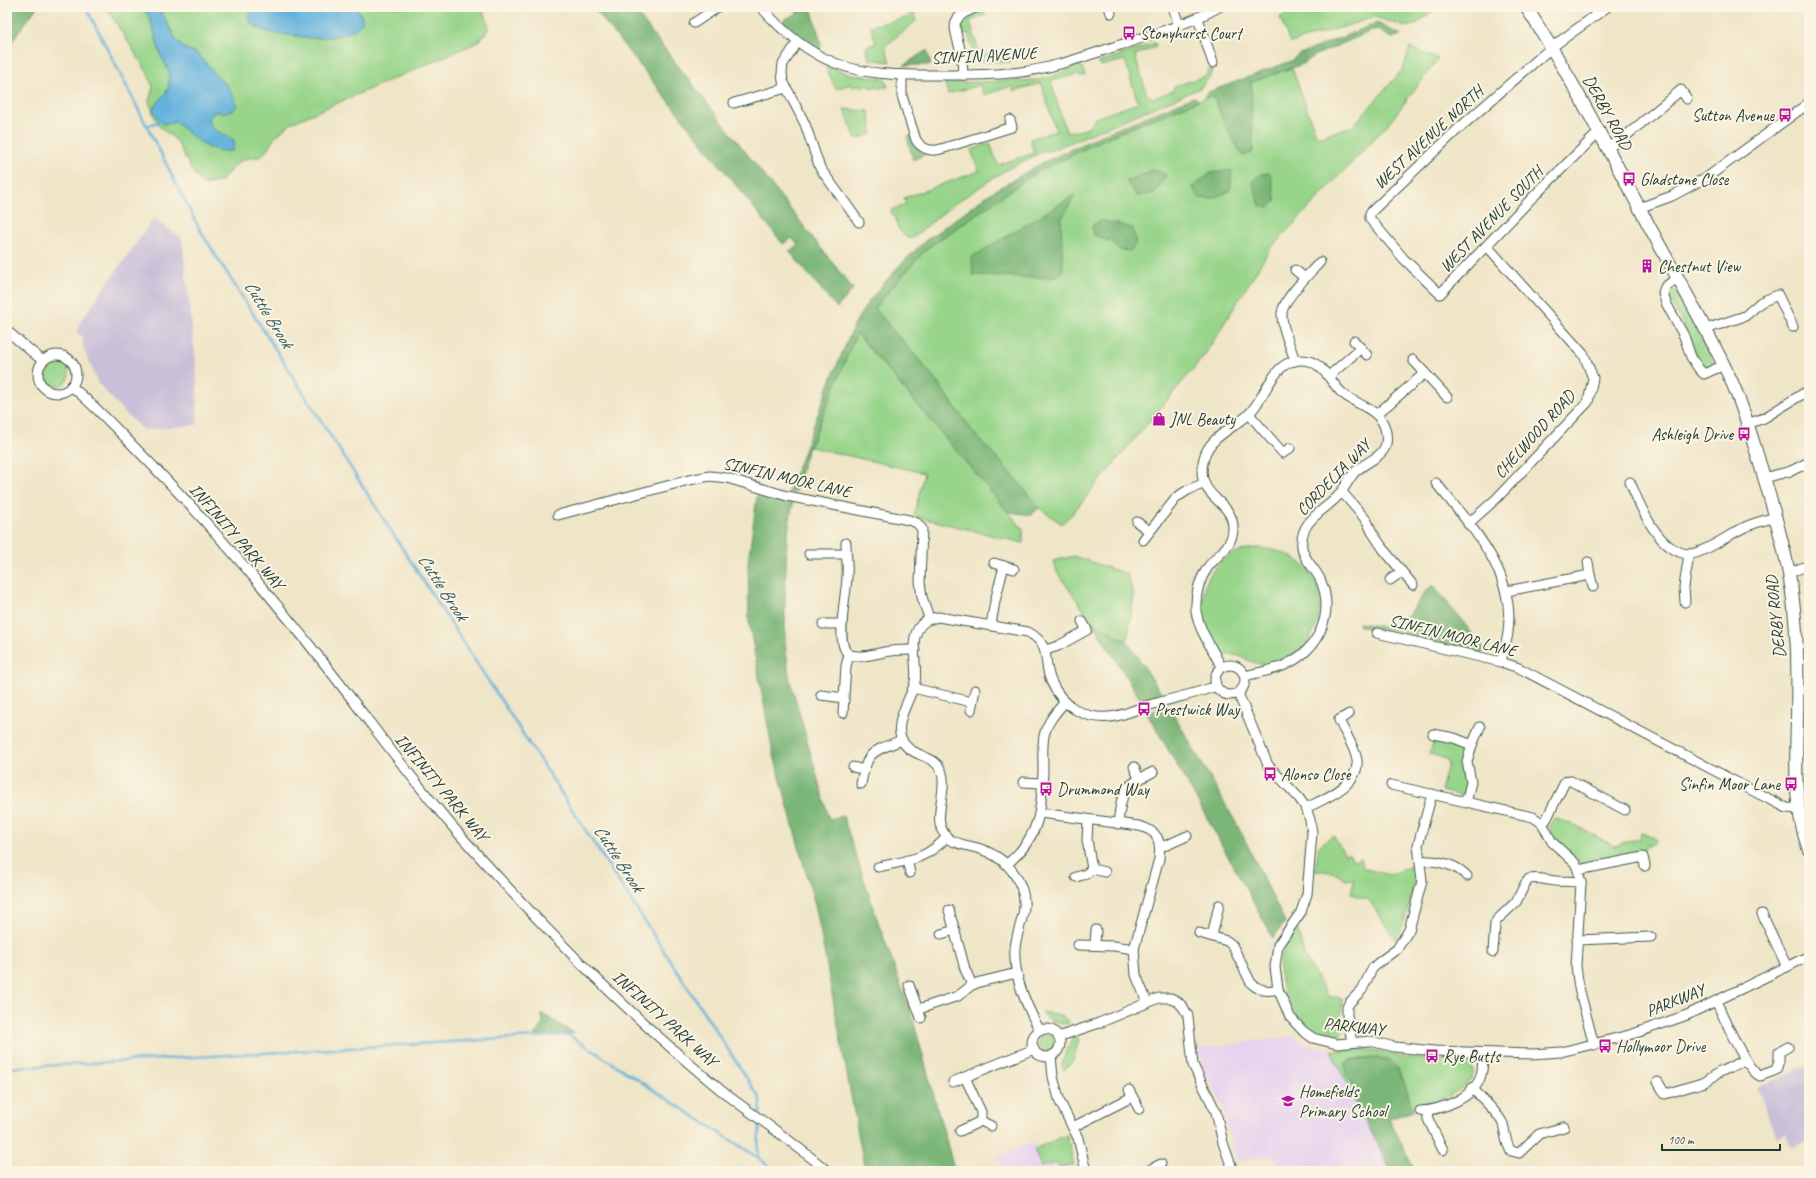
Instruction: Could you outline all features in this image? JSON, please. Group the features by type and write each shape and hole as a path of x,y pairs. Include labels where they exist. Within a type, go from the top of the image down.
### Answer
{"main road":[{"name":"DERBY ROAD","path":"1526,7 1552,47 1600,131 1639,208 1706,329 1734,387 1747,424 1776,517 1789,573 1797,630 1796,771 1798,809 1809,850"}],"street":[{"path":"694,23 718,7"},
{"name":"SINFIN AVENUE","path":"761,7 776,25 797,43 822,57 850,68 902,75 1008,74 1043,69 1179,25 1198,18 1219,7"},
{"path":"963,75 961,54 955,35 955,25 957,20 964,12 978,7"},
{"path":"1173,7 1179,25"},
{"name":"WEST AVENUE NORTH","path":"1404,259 1370,219 1370,213 1458,130 1552,47 1607,7"},
{"path":"1198,18 1213,63"},
{"path":"797,43 782,67 782,77 786,88 805,124 815,157 822,172 859,222"},
{"path":"902,75 902,96 916,140 928,150 933,151 941,149 1012,127 1010,120"},
{"path":"734,103 786,88"},
{"path":"1608,147 1621,140 1681,90 1687,99"},
{"path":"1639,208 1672,196 1709,176 1809,103"},
{"name":"WEST AVENUE SOUTH","path":"1404,259 1440,294 1600,131"},
{"name":"CHELWOOD ROAD","path":"1468,524 1498,498 1588,402 1593,378 1584,355 1487,246"},
{"path":"1298,360 1283,323 1282,313 1284,305 1320,262"},
{"path":"1295,270 1306,278"},
{"path":"1677,278 1665,287 1664,296 1684,336 1691,357 1704,374 1724,365"},
{"path":"1706,329 1745,316 1761,302 1778,295 1793,327"},
{"path":"7,331 43,361"},
{"path":"1329,376 1361,348"},
{"path":"54,355 67,358 71,362 75,374 71,386 60,392 54,392 42,386 38,374 43,361 54,355"},
{"path":"1221,667 1200,628 1196,610 1196,596 1206,571 1229,544 1233,526 1227,510 1212,496 1205,483 1203,467 1206,451 1216,439 1249,414 1280,369 1298,360 1318,365 1342,393 1377,414 1425,373"},
{"path":"1413,360 1447,397"},
{"name":"INFINITY PARK WAY","path":"71,386 102,414 160,473 233,553 316,654 417,784 458,833 530,912 641,1020 723,1091 776,1130 827,1171"},
{"path":"1747,424 1764,418 1809,390"},
{"path":"1249,414 1283,453"},
{"name":"CORDELIA WAY","path":"1245,676 1286,665 1306,652 1316,639 1324,619 1326,599 1320,579 1302,552 1301,539 1308,522 1342,492 1357,470 1376,459 1384,448 1386,435 1385,428 1377,414"},
{"path":"1764,478 1792,471 1809,462"},
{"name":"SINFIN MOOR LANE","path":"558,516 689,480 710,476 727,478 787,496 880,514 916,523 922,529 923,534 920,582 922,597 929,618"},
{"path":"1630,482 1648,521 1657,533 1677,551 1689,554 1708,548 1744,527 1776,517"},
{"path":"1143,540 1177,497 1188,490 1205,483"},
{"path":"1436,483 1489,552 1501,572 1507,591 1509,612 1508,632 1500,662"},
{"path":"1342,492 1367,521 1372,532 1384,550 1413,585"},
{"path":"1137,522 1150,531"},
{"path":"846,543 847,586 842,624 843,646 846,652 849,655 859,656 891,651 915,650"},
{"path":"809,554 846,554"},
{"path":"1685,602 1684,587 1689,554"},
{"path":"1588,562 1593,587"},
{"path":"994,563 1014,569"},
{"path":"1789,573 1809,565"},
{"path":"991,625 995,601 1004,566"},
{"path":"1390,580 1401,572"},
{"path":"1507,591 1590,575"},
{"path":"1040,1031 1022,992 1017,973 1015,947 1024,913 1024,896 1018,880 1007,864 999,857 953,841 947,837 942,830 940,818 943,781 940,768 932,759 911,751 902,740 900,728 913,688 917,670 914,640 917,632 924,621 929,618 938,617 1028,632 1040,639 1046,650 1052,682 1065,702 1082,713 1094,717 1120,715 1216,686"},
{"path":"1082,621 1092,638"},
{"path":"822,624 842,624"},
{"path":"1046,650 1058,646 1087,630"},
{"name":"SINFIN MOOR LANE","path":"1377,633 1500,662 1519,668 1780,805 1787,808 1798,809"},
{"path":"843,713 846,666 849,655"},
{"path":"1225,665 1234,665 1242,671 1245,676 1244,686 1238,693 1227,695 1222,694 1216,686 1215,676 1221,667 1225,665"},
{"path":"913,688 972,706 975,690"},
{"name":"PARKWAY","path":"1238,693 1268,765 1299,798 1306,808 1312,833 1307,894 1301,912 1278,945 1275,967 1278,989 1290,1017 1307,1034 1321,1041 1337,1044 1370,1041 1414,1050 1546,1054 1561,1052 1594,1045 1633,1034 1687,1015 1809,956"},
{"path":"821,695 844,698"},
{"path":"1007,864 1028,844 1036,829 1040,813 1044,736 1052,716 1065,702"},
{"path":"1306,808 1343,787 1355,774 1356,759 1339,720 1349,714"},
{"path":"1466,803 1471,782 1467,761 1480,727"},
{"path":"1433,734 1454,738 1472,745"},
{"path":"861,784 865,764 871,754 902,740"},
{"path":"853,767 864,770"},
{"path":"1134,767 1139,778"},
{"path":"1118,824 1124,792 1128,786 1139,778 1153,772"},
{"path":"1542,823 1546,820 1565,782 1569,780 1625,810"},
{"path":"1023,782 1042,783"},
{"path":"1391,785 1525,815 1542,823 1552,842 1570,857 1578,870 1581,883 1576,966 1579,988 1594,1045"},
{"path":"1352,1042 1347,1007 1362,990 1372,969 1397,949 1409,930 1422,881 1421,861 1418,845 1432,794"},
{"path":"1040,813 1088,821 1139,826 1152,831 1159,839 1160,859 1134,949 1136,975 1147,1002"},
{"path":"1088,821 1087,840 1092,869"},
{"path":"1160,846 1167,845 1187,836"},
{"path":"878,867 926,855 947,837"},
{"path":"1578,870 1643,857 1646,866"},
{"path":"907,860 910,873"},
{"path":"1421,861 1438,861 1462,871 1467,876"},
{"path":"1092,869 1105,872"},
{"path":"1076,877 1086,874 1092,869"},
{"path":"1493,952 1494,930 1497,920 1516,902 1525,884 1530,879 1540,878 1581,883"},
{"path":"1212,936 1219,905"},
{"path":"949,910 965,969 972,985"},
{"path":"1762,914 1787,967"},
{"path":"941,934 955,930"},
{"path":"1095,945 1096,930"},
{"path":"1199,933 1227,941 1232,945 1251,983 1255,987 1266,991 1278,989"},
{"path":"1577,940 1651,937"},
{"path":"1078,945 1095,945 1134,949"},
{"path":"919,1009 958,996 972,985 1017,973"},
{"path":"909,985 921,1018"},
{"path":"1058,1037 1159,998 1171,998 1178,1001 1186,1012 1193,1065 1216,1112 1229,1170"},
{"path":"1716,1001 1746,1060 1756,1074 1760,1076 1776,1070 1779,1061 1779,1052 1788,1047"},
{"path":"1051,1030 1058,1037 1059,1046 1057,1052 1051,1056 1043,1056 1034,1049 1034,1037 1040,1031 1051,1030"},
{"path":"953,1082 1008,1062 1034,1049"},
{"path":"1443,1150 1423,1111 1452,1104 1472,1088 1481,1075 1483,1053"},
{"path":"1051,1056 1053,1077 1060,1102 1073,1127 1081,1148 1086,1171"},
{"path":"1658,1082 1664,1094 1705,1082 1720,1072 1746,1060"},
{"path":"965,1077 981,1112 981,1121"},
{"path":"1472,1088 1493,1110 1502,1124 1506,1142 1510,1151 1519,1153 1539,1134 1564,1127"},
{"path":"1073,1127 1130,1094 1139,1109"},
{"path":"981,1121 990,1126"},
{"path":"960,1131 981,1121"},
{"path":"1150,1170 1161,1164"}],"shaded area":[{"path":"154,218 182,239 197,373 197,425 143,430 125,413 98,383 83,347 83,336 77,335 80,322"},
{"name":"Homefields Primary School","path":"1294,1036 1307,1045 1331,1050 1371,1134 1391,1171 1283,1171 1274,1155 1236,1161 1222,1104 1201,1064 1198,1049"},
{"path":"1809,1064 1809,1140 1791,1148 1786,1133 1776,1137 1757,1088"},
{"path":"1067,1135 1075,1171 1004,1171 998,1156 1035,1142 1037,1148"}],"green space":[{"path":"7,7 37,7 7,48"},
{"path":"106,7 143,7 151,21 161,56 169,71 169,86 166,93 154,107 156,114 163,124 176,122 208,148 234,140 213,129 208,119 214,112 224,113 226,84 219,79 194,52 184,48 176,40 159,7 255,7 250,13 273,33 312,38 362,17 356,7 480,7 486,17 489,28 484,36 474,44 291,123 275,137 260,157 242,160 230,170 222,181 203,185 192,171 177,141 160,127 154,116 149,101 153,87 147,72"},
{"path":"593,7 632,7 853,289 837,308 789,251 798,245 792,238 783,244"},
{"path":"796,7 811,7 821,43 820,51 810,46 783,24 784,19 797,14"},
{"path":"908,7 912,7 916,21 885,46 890,62 869,59 866,47 876,43 871,26 910,17"},
{"path":"1303,7 1438,7 1415,25 1405,27 1375,17 1290,43 1280,17"},
{"path":"983,8 985,15 970,21 980,56 1010,48 1013,58 1012,62 975,62 967,59 966,53 973,51 968,33 960,36 960,24 964,17 968,14"},
{"path":"1377,23 1401,35 1392,38 1376,29 1316,55 1303,64 1251,82 1253,152 1243,156 1228,132 1213,96 1205,98 1206,93 1291,61 1298,55"},
{"path":"1155,43 1156,47 1135,55 1147,95 1154,98 1174,90 1173,87 1207,75 1207,71 1213,68 1210,77 1200,88 1050,151 1044,151 1004,171 954,204 911,239 904,236 891,210 906,204 904,198 979,171 971,150 990,143 998,165 1034,153 1030,139 1056,131 1041,83 1014,91 1012,86 984,95 980,85 948,94 945,83 1037,80 1052,77 1078,65 1082,67 1085,75 1080,76 1078,74 1051,81 1066,132 1079,131 1090,126 1095,118 1138,103 1125,60 1101,66 1099,62"},
{"path":"1410,48 1438,59 1389,123 1270,249 1204,356 1062,524 1039,508 1016,479 973,432 932,375 873,308 926,249 1037,172 1113,135 1197,101 1292,68 1317,137 1353,126 1403,69"},
{"path":"927,50 931,65 904,65"},
{"path":"825,66 850,74 885,79 888,87 878,88 877,86 870,88 868,85 861,88 860,85 853,87 851,84 836,89"},
{"path":"1194,97 1199,100 1113,135 1037,172 926,249 874,308 932,375 973,432 1016,479 1039,508 1031,515 1008,512 857,333 806,455 795,492 788,493 832,377 854,325 868,302 898,267 925,241 989,194 1042,163 1099,136"},
{"path":"844,109 869,111 872,134 856,139"},
{"path":"912,135 928,153 913,160 907,137"},
{"path":"1154,169 1166,175 1155,193 1137,196 1126,182"},
{"path":"1232,170 1230,191 1210,199 1200,198 1192,187 1211,173"},
{"path":"1270,173 1276,201 1269,207 1260,206 1252,181 1261,174"},
{"path":"1075,195 1061,220 1063,271 1052,278 973,275 972,257"},
{"path":"1101,220 1133,228 1136,244 1130,251 1119,250 1110,241 1094,235 1092,226"},
{"path":"1672,286 1682,302 1713,362 1714,365 1705,370 1700,365 1683,324 1667,295 1667,291"},
{"path":"856,333 1023,529 1023,543 914,516 924,473 810,447"},
{"path":"57,362 66,365 69,374 66,383 57,386 48,383 45,374 48,365"},
{"path":"758,489 793,501 787,538 785,599 785,641 789,676 829,819 843,816 877,919 912,1016 954,1169 950,1171 865,1171 817,913 772,748 749,623 748,562"},
{"path":"1256,548 1284,553 1304,566 1316,583 1320,604 1317,624 1306,643 1289,657 1264,664 1257,664 1237,655 1228,655 1223,653 1207,627 1203,611 1203,596 1207,582 1215,569 1225,558 1239,551"},
{"path":"1074,556 1127,574 1134,596 1127,641 1092,622 1057,572 1053,561"},
{"path":"1433,585 1484,648 1482,654 1359,626 1359,623 1393,628 1411,612 1424,593"},
{"path":"1092,622 1127,641 1162,694 1140,699"},
{"path":"1169,706 1239,828 1285,922 1273,938 1147,713"},
{"path":"1435,739 1456,745 1462,748 1464,752 1467,763 1467,777 1465,794 1463,796 1441,791 1448,764 1443,758 1429,754"},
{"path":"1554,818 1576,826 1614,846 1640,838 1641,832 1656,839 1655,843 1646,847 1643,853 1584,865 1555,839 1549,827"},
{"path":"1333,835 1345,855 1349,854 1354,861 1360,858 1363,868 1390,875 1416,864 1410,904 1404,923 1396,940 1369,900 1351,894 1354,879 1345,880 1337,873 1315,870 1319,846"},
{"path":"1298,930 1304,956 1328,996 1342,998 1341,1019 1344,1030 1339,1038 1327,1038 1307,1027 1298,1018 1286,996 1280,973 1280,962 1288,939"},
{"path":"1042,1012 1060,1015 1069,1022 1068,1024 1060,1024 1054,1022"},
{"path":"542,1014 574,1033 534,1035 543,1025"},
{"path":"1043,1035 1049,1035 1054,1040 1052,1049 1049,1051 1043,1051 1038,1046 1038,1040"},
{"path":"1076,1037 1079,1039 1073,1061 1064,1070 1062,1066 1065,1054"},
{"path":"1357,1049 1380,1051 1405,1058 1468,1061 1473,1067 1473,1076 1457,1091 1445,1097 1423,1103 1424,1105 1412,1108 1404,1080 1392,1062 1384,1058 1349,1060 1346,1074 1358,1095 1354,1099 1331,1050 1341,1051"},
{"path":"1380,1058 1393,1065 1398,1071 1408,1093 1413,1111 1389,1119 1415,1171 1391,1171 1354,1099 1358,1095 1346,1074 1345,1064 1349,1060"},
{"path":"1067,1135 1074,1165 1059,1168 1057,1163 1041,1167 1034,1149"}],"water":[{"path":"143,7 159,7 176,40 184,48 200,56 219,79 226,84 236,101 237,106 229,111 214,112 208,119 213,129 234,140 232,151 215,150 208,147 195,139 176,122 163,124 153,111 154,107 166,93 169,86 169,71 161,56 151,21"},
{"path":"255,7 356,7 362,17 362,23 344,34 321,38 306,38 295,35 267,32 256,27 248,19 250,13"}],"waterway":[{"name":"Cuttle Brook","path":"86,7 201,232 400,545 759,1097 761,1103 760,1116"},
{"path":"147,126 160,121"},
{"path":"7,1068 569,1035 760,1159"},
{"name":"Cuttle Brook","path":"760,1121 758,1150 760,1159 775,1171"}],"place":[{"name":"Stonyhurst Court","path":"1129,33"},
{"name":"Sutton Avenue","path":"1785,115"},
{"name":"Gladstone Close","path":"1629,179"},
{"name":"Chestnut View","path":"1647,266"},
{"name":"JNL Beauty","path":"1159,419"},
{"name":"Ashleigh Drive","path":"1744,434"},
{"name":"Prestwick Way","path":"1144,709"},
{"name":"Alonso Close","path":"1270,774"},
{"name":"Sinfin Moor Lane","path":"1791,784"},
{"name":"Drummond Way","path":"1046,789"},
{"name":"Hollymoor Drive","path":"1605,1046"},
{"name":"Rye Butts","path":"1432,1056"},
{"name":"Homefields Primary School","path":"1288,1101"}]}
